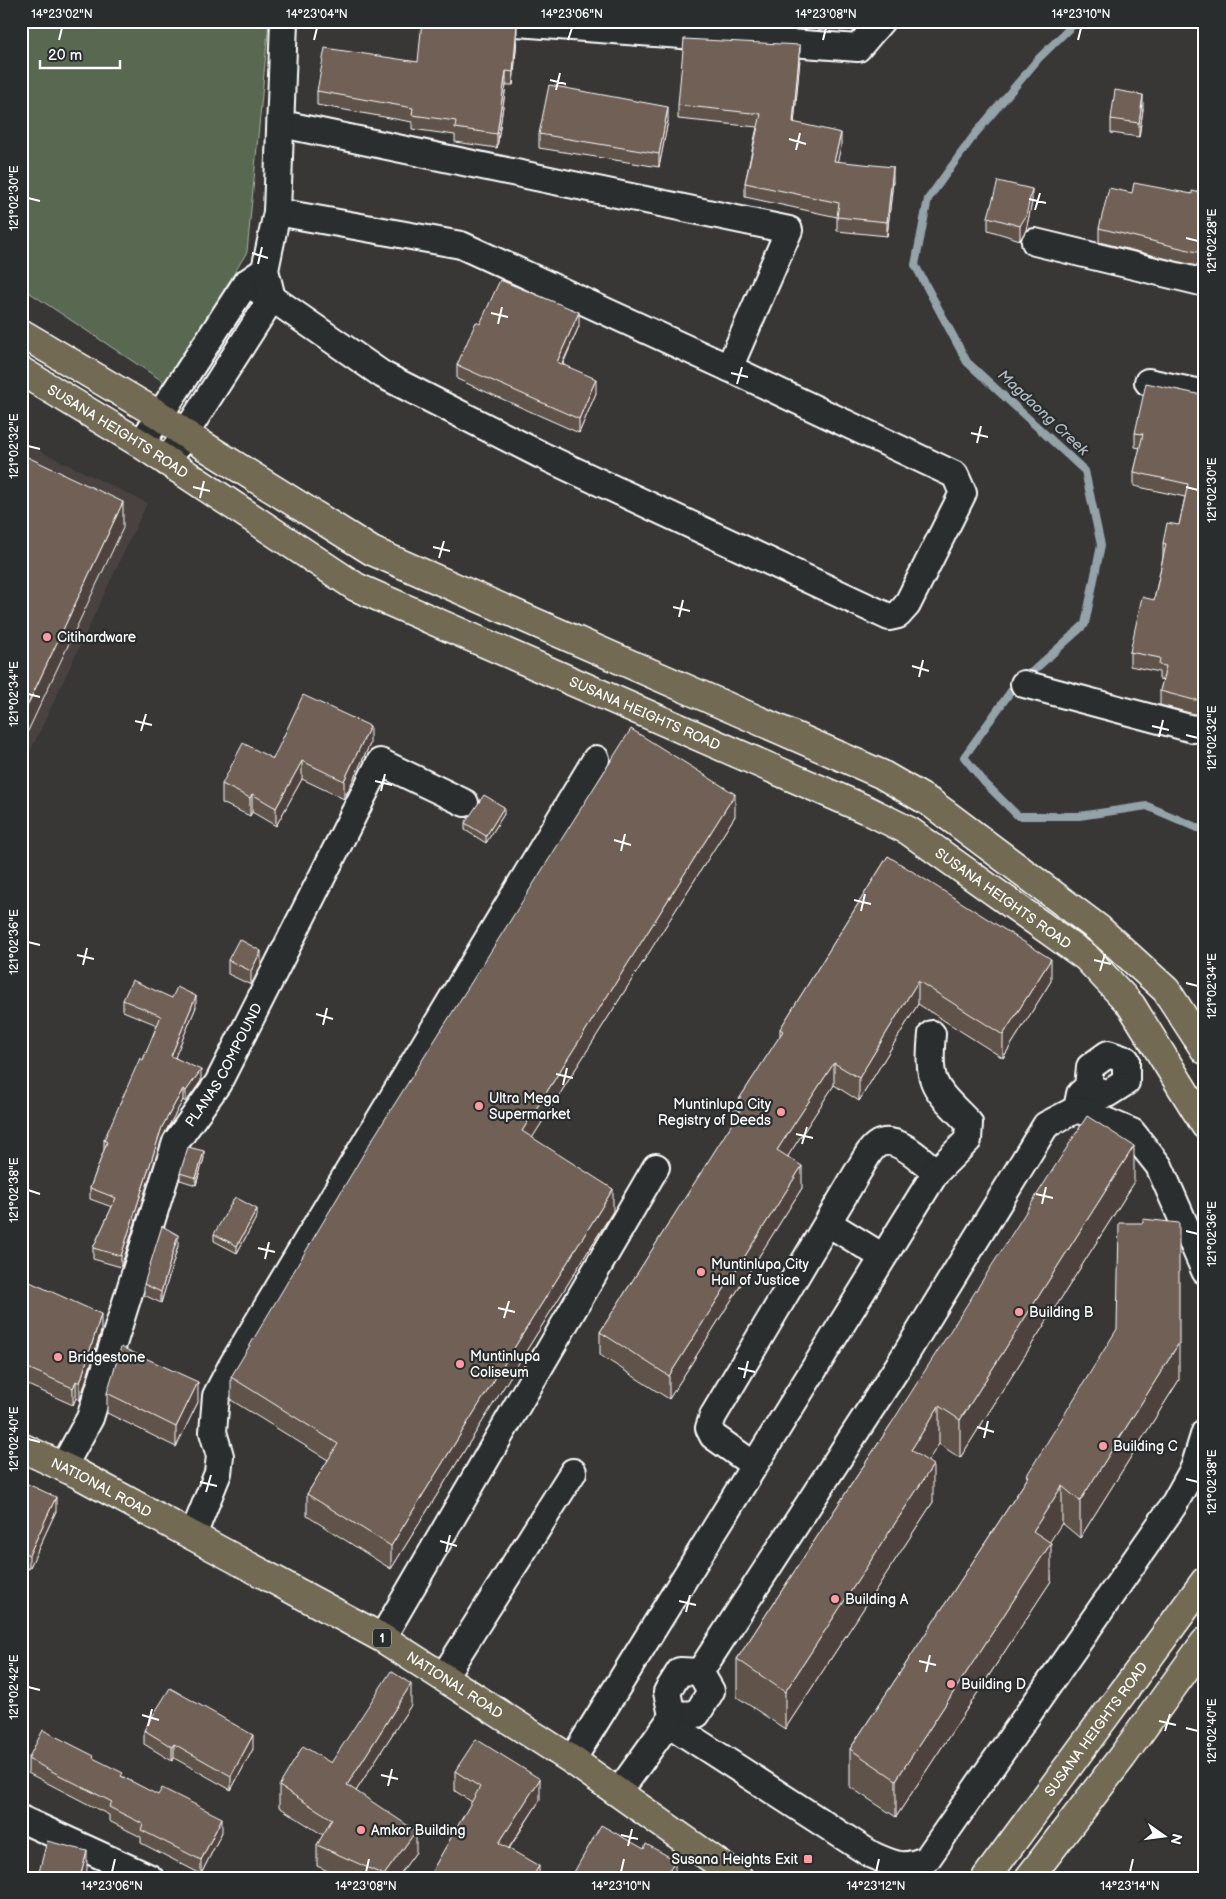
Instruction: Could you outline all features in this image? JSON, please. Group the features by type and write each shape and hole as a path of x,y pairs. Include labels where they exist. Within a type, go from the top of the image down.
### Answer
{"main road":[{"path":"21,332 161,416 185,434 372,551 881,774 931,803 1099,929 1166,990 1205,1050"},
{"name":"SUSANA HEIGHTS ROAD","path":"27,381 141,444 356,587 866,810 909,831 1086,957 1131,1005 1205,1125"},
{"name":"NATIONAL ROAD","path":"21,1448 63,1467 193,1535 382,1638 444,1676 572,1760 739,1878"},
{"name":"SUSANA HEIGHTS ROAD","path":"986,1878 1205,1581"},
{"path":"1029,1878 1122,1757 1205,1642"}],"street":[{"path":"141,444 256,276 277,212 282,124 284,21"},
{"path":"489,21 858,48 881,21"},
{"path":"282,124 789,230 729,368"},
{"path":"256,276 272,298 392,379 559,463 888,617 898,615 908,605 962,492 955,475 729,368 461,245 277,212"},
{"path":"1035,242 1205,283"},
{"path":"167,462 272,298"},
{"path":"1148,382 1205,394"},
{"path":"1024,684 1193,729 1205,727"},
{"path":"193,1535 218,1472 220,1456 213,1432 216,1396 231,1367 596,759"},
{"name":"PLANAS COMPOUND","path":"63,1467 90,1418 176,1142 218,1083 380,762 465,803"},
{"path":"572,1760 936,1172 968,1140 969,1123 935,1088 929,1064 932,1034"},
{"path":"618,1793 670,1719 697,1714 711,1691 700,1672 899,1364 1046,1125 1082,1098 1107,1094 1126,1082 1126,1060 1152,1039"},
{"path":"1082,1098 1132,1132 1159,1166 1205,1271"},
{"path":"754,1465 713,1436 709,1428 713,1416 869,1154 877,1144 888,1141 900,1145 936,1172"},
{"path":"382,1638 656,1167"},
{"path":"828,1223 883,1257"},
{"path":"670,1719 872,1855 892,1864 911,1866 927,1859 1173,1506 1194,1468 1205,1432"},
{"path":"444,1676 573,1472"},
{"path":"21,1819 149,1877"}],"shaded area":[{"name":"Citihardware","path":"21,442 147,503 21,771"}],"green space":[{"path":"21,21 269,21 247,252 167,384 21,287"}],"building":[{"path":"422,21 494,21 517,24 513,72 506,71 497,134 455,128 456,121 412,115 413,108 317,91 325,48 418,62"},
{"path":"684,39 800,45 793,122 841,133 834,161 893,167 887,222 837,217 839,203 745,183 761,114 678,105"},
{"path":"549,85 668,107 659,154 539,134"},
{"path":"1115,90 1143,95 1139,123 1111,119"},
{"path":"998,181 1032,189 1026,216 1020,226 988,217"},
{"path":"1134,183 1192,194 1192,191 1205,194 1205,254 1099,228 1109,188 1132,193"},
{"path":"500,280 579,312 557,362 596,379 579,419 457,365 476,322 480,324"},
{"path":"1146,383 1205,395 1205,699 1194,700 1160,691 1166,666 1159,665 1160,658 1130,652 1142,597 1154,600 1166,544 1163,543 1167,523 1179,525 1188,484 1134,472 1143,434 1135,433"},
{"name":"Citihardware","path":"21,454 123,502 21,719"},
{"path":"303,695 370,726 344,781 302,761 276,808 252,794 250,798 222,784 243,743 273,759"},
{"name":"Ultra Mega Supermarket","path":"631,729 735,794 522,1131 613,1189 391,1546 307,1494 338,1444 231,1377 370,1143"},
{"path":"484,795 504,807 486,836 465,823"},
{"path":"888,856 1051,959 1003,1035 918,981 859,1078 834,1063 777,1150 802,1166 669,1376 600,1332 740,1111 734,1107 783,1031 780,1029"},
{"path":"239,939 261,951 251,971 228,960"},
{"path":"132,980 172,998 177,987 196,996 171,1056 201,1070 186,1091 183,1089 162,1127 121,1256 93,1248 116,1198 90,1188 107,1142 104,1140 140,1058 143,1060 161,1016 123,1000"},
{"path":"1087,1116 1134,1146 960,1420 939,1406 911,1450 933,1465 785,1692 737,1659 891,1424"},
{"path":"188,1147 204,1151 196,1178 180,1173"},
{"path":"235,1197 257,1209 237,1246 214,1234"},
{"path":"1143,1219 1179,1223 1179,1343 1080,1501 1062,1486 1033,1531 1051,1543 896,1780 850,1749 1029,1476 1027,1475 1117,1329 1119,1223 1143,1223"},
{"path":"162,1226 178,1235 161,1292 144,1284"},
{"name":"Bridgestone","path":"21,1278 101,1314 80,1383 76,1381 73,1388 21,1365"},
{"path":"121,1347 198,1382 176,1427 107,1393"},
{"path":"21,1481 56,1497 29,1555 21,1551"},
{"path":"391,1671 411,1684 347,1785 416,1831 384,1875 317,1845 332,1819 279,1786 303,1746 331,1763"},
{"path":"170,1688 253,1735 231,1776 174,1744 172,1747 144,1730"},
{"path":"43,1730 94,1756 93,1758 123,1773 121,1776 158,1795 162,1788 222,1818 201,1860 141,1830 143,1824 109,1807 112,1802 28,1759"},
{"path":"476,1739 540,1779 499,1843 539,1866 532,1878 428,1878 480,1787 455,1771"},
{"path":"601,1825 644,1849 646,1844 675,1860 665,1878 580,1878 573,1874"},
{"path":"47,1841 87,1851 80,1878 21,1878 21,1872 38,1876"}],"waterway":[{"name":"Magdaong Creek","path":"1077,21 1039,58 975,134 928,199 915,265 967,362 1085,471 1101,545 1085,624 1011,691 964,757 985,783 1018,816 1079,816 1147,806 1205,831"}],"place":[{"name":"Citihardware","path":"47,637"},
{"name":"Ultra Mega Supermarket","path":"479,1106"},
{"name":"Muntinlupa City Registry of Deeds","path":"781,1112"},
{"name":"Muntinlupa City Hall of Justice","path":"701,1272"},
{"name":"Building B","path":"1019,1312"},
{"name":"Bridgestone","path":"58,1357"},
{"name":"Muntinlupa Coliseum","path":"460,1364"},
{"name":"Building C","path":"1103,1446"},
{"name":"Building A","path":"835,1599"},
{"name":"Building D","path":"951,1684"},
{"name":"Amkor Building","path":"361,1830"},
{"name":"Susana Heights Exit","path":"808,1859"}]}
